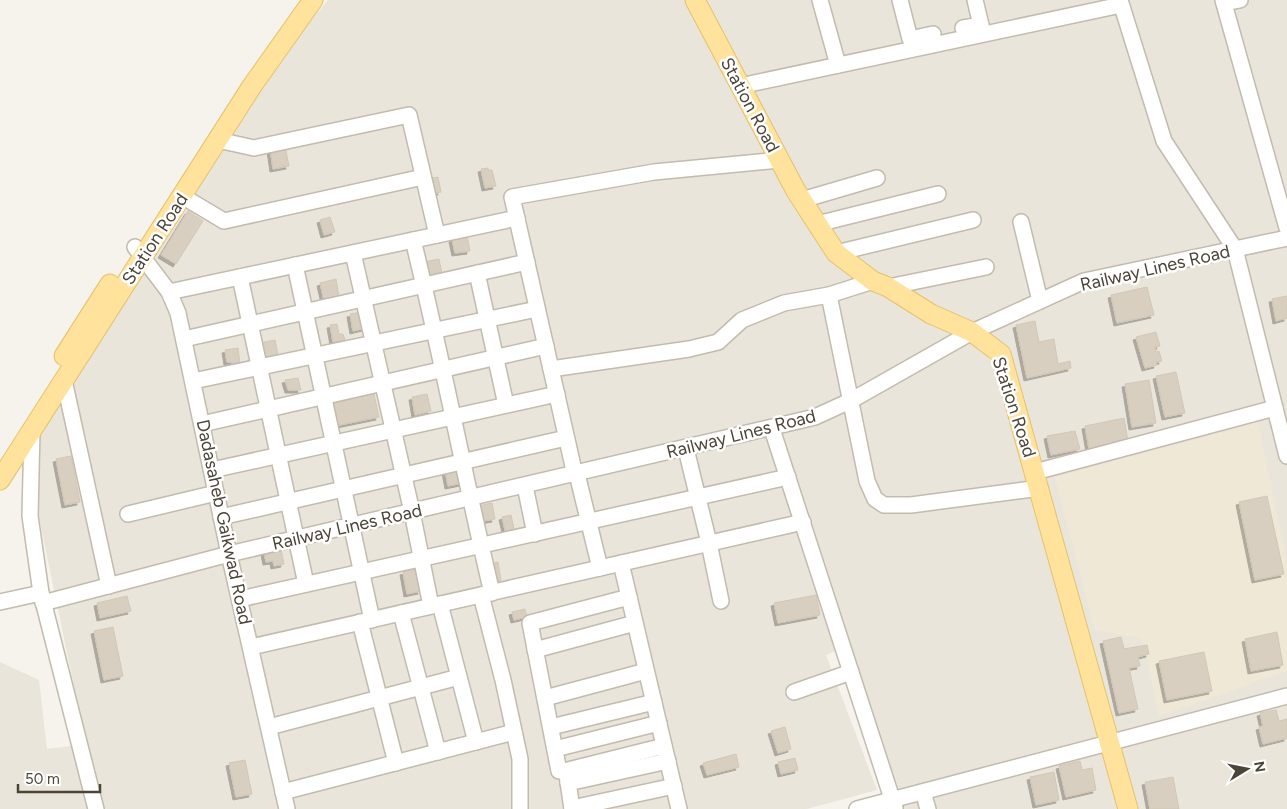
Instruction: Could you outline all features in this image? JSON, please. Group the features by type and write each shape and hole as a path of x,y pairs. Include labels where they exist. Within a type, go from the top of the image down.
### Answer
{"main road":[{"name":"Station Road","path":"0,480 64,380 139,252 262,50 298,0"},
{"name":"Station Road","path":"0,458 139,252 182,196 252,86 313,0"},
{"name":"Station Road","path":"695,0 802,200 836,253 881,284 931,314 972,332 1001,354 1038,480 1128,809"}],"street":[{"path":"820,0 838,66"},
{"path":"900,0 910,39 981,25 975,0"},
{"path":"1240,0 1223,2 1287,228"},
{"path":"740,86 838,66 1121,2 1164,141 1235,249 1287,456"},
{"path":"218,140 254,148 408,115 438,235"},
{"path":"600,568 566,438 512,197 654,172 780,160"},
{"path":"182,196 224,221 423,177"},
{"path":"802,200 877,178"},
{"path":"817,224 938,194"},
{"path":"170,292 517,218"},
{"path":"836,253 973,220"},
{"path":"1020,222 1040,301"},
{"name":"Railway Lines Road","path":"0,602 42,598 109,586 229,554 772,429 815,417 852,400 972,332 1084,281 1287,238"},
{"path":"413,240 436,330 461,462 481,546 486,594 520,759 520,809"},
{"name":"Dadasaheb Gaikwad Road","path":"139,252 170,292 178,313 229,554 287,809"},
{"path":"353,253 422,559 459,677 476,742"},
{"path":"184,339 527,262"},
{"path":"295,265 351,526 379,698 396,763"},
{"path":"551,369 688,350 718,342 742,320 784,303 881,284 986,267"},
{"path":"477,273 506,405"},
{"path":"240,277 306,584"},
{"path":"829,295 852,400 867,481 875,499 884,505 912,505 1038,480 1275,408"},
{"path":"193,381 537,309"},
{"path":"202,424 546,346"},
{"path":"64,380 109,586"},
{"path":"212,470 556,394"},
{"path":"772,429 894,804"},
{"path":"32,430 30,516 42,598 96,809"},
{"path":"222,517 566,438"},
{"path":"686,449 721,601"},
{"path":"240,599 788,477"},
{"path":"525,486 535,534"},
{"path":"128,514 216,493"},
{"path":"251,647 803,522"},
{"path":"621,563 679,809"},
{"path":"629,597 530,623 559,771 566,777 572,809 674,786"},
{"path":"401,613 438,752"},
{"path":"536,650 635,623"},
{"path":"545,698 646,671"},
{"path":"794,692 851,672"},
{"path":"269,727 459,677"},
{"path":"857,809 894,804 923,792 1287,696"},
{"path":"551,727 654,702"},
{"path":"555,749 658,723"},
{"path":"284,792 514,732"},
{"path":"566,777 666,753"},
{"path":"923,792 928,809"}],"shaded area":[{"path":"328,0 1287,0 1287,809 887,809 902,804 848,646 826,655 877,790 807,809 0,809 0,662 39,680 47,749 86,744 38,513 39,431 279,59"},
{"path":"1258,423 1287,564 1287,671 1159,716 1142,638 1095,630 1055,477"}],"building":[{"path":"285,146 289,166 273,169 270,148"},
{"path":"488,168 488,170 492,170 496,186 485,188 481,169"},
{"path":"438,177 441,192 430,194 427,179"},
{"path":"188,211 203,221 176,264 161,255"},
{"path":"330,217 335,232 324,235 320,220"},
{"path":"467,236 470,251 455,253 452,239"},
{"path":"439,259 442,274 427,277 424,262"},
{"path":"336,279 339,297 324,300 320,283"},
{"path":"1147,287 1154,315 1117,323 1111,295"},
{"path":"1287,296 1287,318 1276,321 1272,299"},
{"path":"362,312 365,328 353,331 350,314"},
{"path":"1035,321 1039,342 1054,339 1058,364 1070,361 1071,368 1027,378 1016,325"},
{"path":"337,324 339,334 343,334 345,340 333,342 330,325"},
{"path":"1156,332 1160,346 1155,347 1156,352 1159,351 1162,361 1156,362 1157,365 1145,368 1136,337"},
{"path":"275,340 278,355 262,358 259,343"},
{"path":"238,348 240,364 233,366 232,362 227,362 225,350"},
{"path":"1176,372 1185,413 1165,417 1156,376"},
{"path":"298,378 301,390 288,390 285,380"},
{"path":"1149,380 1156,423 1132,427 1125,384"},
{"path":"373,390 379,417 335,426 329,399"},
{"path":"427,394 431,411 415,415 412,397"},
{"path":"1124,418 1128,441 1089,449 1085,426"},
{"path":"1075,431 1080,449 1051,455 1047,436"},
{"path":"71,456 80,502 65,505 56,459"},
{"path":"460,467 463,483 448,486 445,470"},
{"path":"1267,496 1284,574 1255,580 1239,502"},
{"path":"492,503 495,519 478,522 478,506"},
{"path":"511,515 515,533 506,534 502,517"},
{"path":"281,549 284,564 274,566 273,561 266,562 264,552"},
{"path":"498,562 501,580 493,582 490,564"},
{"path":"416,569 421,591 407,594 403,572"},
{"path":"816,595 820,615 778,623 774,603"},
{"path":"127,596 131,611 100,618 97,603"},
{"path":"525,609 527,617 514,620 512,612"},
{"path":"113,627 123,676 104,680 94,631"},
{"path":"1277,632 1283,665 1251,671 1245,639"},
{"path":"1121,637 1124,649 1147,645 1149,654 1138,657 1140,666 1129,668 1138,709 1119,713 1103,641"},
{"path":"1204,652 1212,691 1167,700 1159,661"},
{"path":"1276,710 1279,721 1287,719 1287,738 1263,744 1259,727 1263,726 1260,713"},
{"path":"785,727 791,749 778,753 771,731"},
{"path":"736,754 739,767 707,775 703,763"},
{"path":"795,758 798,770 781,774 778,762"},
{"path":"245,760 252,794 236,797 229,763"},
{"path":"1080,761 1082,770 1092,768 1096,790 1066,797 1059,766"},
{"path":"1054,772 1059,800 1036,805 1030,777"},
{"path":"1173,777 1179,809 1150,809 1145,782"}]}
